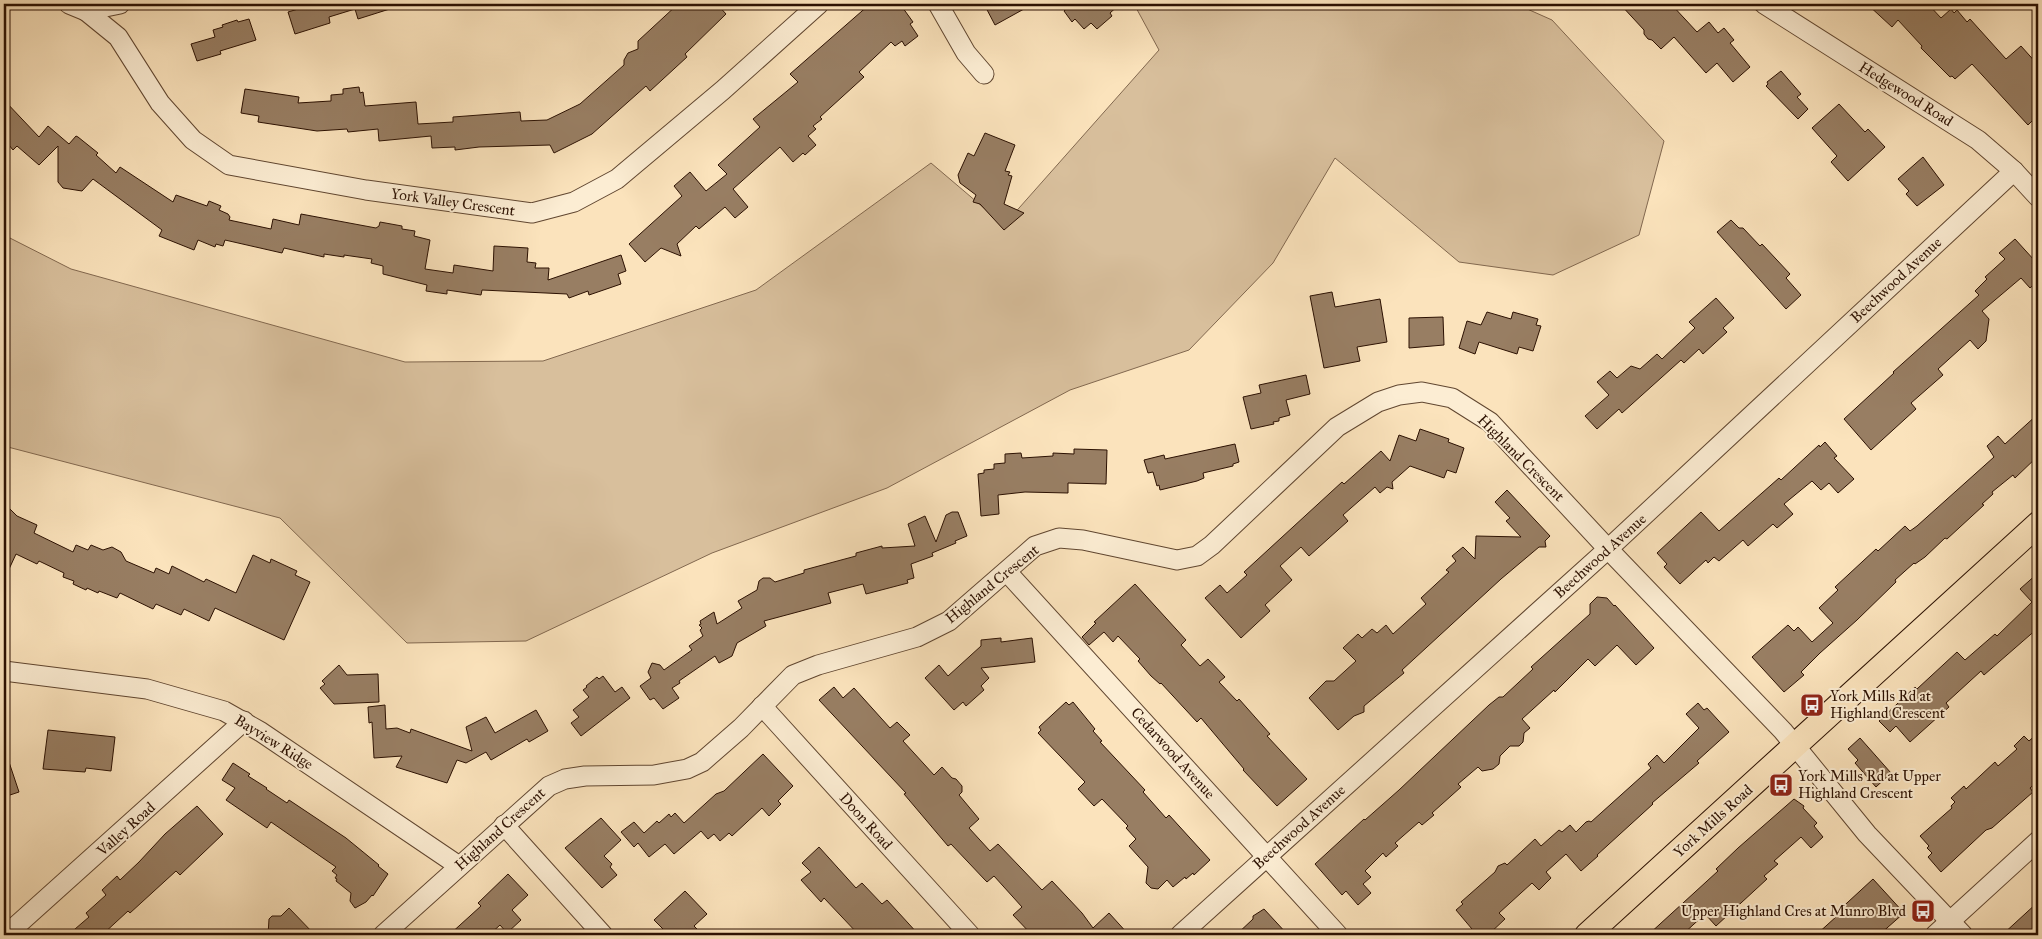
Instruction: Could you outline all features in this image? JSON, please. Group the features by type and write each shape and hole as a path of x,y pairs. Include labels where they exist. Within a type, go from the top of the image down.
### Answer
{"main road":[{"name":"York Mills Road","path":"1587,935 2038,524"}],"street":[{"path":"77,7 120,4"},
{"name":"York Valley Crescent","path":"77,7 118,37 160,102 193,140 229,165 366,190 532,213 574,202 617,179 723,90 819,4"},
{"path":"938,4 966,52 984,74"},
{"name":"Hedgewood Road","path":"1764,4 1978,140 2014,171 2038,197"},
{"name":"Beechwood Avenue","path":"1180,935 1608,549 2014,171"},
{"name":"Highland Crescent","path":"384,935 549,786 565,779 585,776 654,775 687,769 702,762 717,750 794,675 818,665 917,637 949,621 1035,546 1059,538 1083,540 1177,560 1197,556 1212,546 1337,428 1378,402 1399,395 1422,392 1452,398 1490,422 1608,549 1776,724 1867,834 1956,928"},
{"name":"Cedarwood Avenue","path":"1007,572 1338,935"},
{"name":"Bayview Ridge","path":"4,671 147,689 224,711 244,721 459,866"},
{"name":"Doon Road","path":"762,706 970,935"},
{"name":"Valley Road","path":"6,935 244,721"},
{"path":"504,825 603,935"},
{"path":"1935,935 1956,928 2038,841"}],"shaded area":[{"path":"1134,4 1516,4 1552,20 1664,141 1639,235 1553,275 1459,262 1335,158 1273,263 1189,350 1070,390 887,488 712,553 526,641 407,643 280,518 4,446 4,235 71,269 405,362 543,361 756,290 931,163 1004,225 1159,50"}],"building":[{"path":"304,4 396,4 396,7 358,19 355,9 329,17 330,23 295,34 288,12 305,7"},
{"path":"678,4 717,4 726,14 685,54 687,57 650,91 646,86 592,134 554,153 550,145 479,147 455,150 455,147 432,148 431,136 379,141 378,129 348,132 347,129 317,131 258,122 259,116 241,113 245,89 299,97 298,103 331,101 331,95 343,94 343,89 359,87 360,93 363,92 365,106 416,102 418,124 453,122 453,117 520,112 521,121 547,120 580,104 624,65 624,60 628,53 638,49 638,41"},
{"path":"870,4 900,4 913,22 910,24 918,36 905,46 902,41 895,46 891,42 859,72 864,77 820,117 822,119 813,126 816,129 808,136 816,145 805,155 803,153 793,162 780,147 733,189 748,207 735,218 725,207 699,229 696,226 677,244 681,256 661,248 645,262 629,244 682,196 674,186 690,172 706,191 727,174 718,165 760,127 753,119 798,82 790,74"},
{"path":"984,4 1033,4 995,25"},
{"path":"1072,4 1120,4 1110,13 1112,16 1097,29 1091,23 1084,29 1075,19 1072,22 1064,11"},
{"path":"1620,4 1671,4 1697,32 1709,22 1718,33 1724,28 1734,40 1730,43 1750,67 1733,82 1717,63 1706,73 1674,37 1661,49 1652,40 1648,39 1644,34 1644,30"},
{"path":"1867,4 1928,4 1941,18 1951,9 1954,13 1957,10 1967,22 1970,19 2006,59 2021,46 2038,65 2038,115 2028,125 1972,64 1955,79 1952,76 1950,77 1921,48 1922,46 1898,20 1892,27"},
{"path":"249,19 256,40 220,51 221,54 197,61 191,44 215,37 213,30 223,27 222,25 237,20 238,22"},
{"path":"1781,71 1801,94 1797,97 1808,109 1798,119 1766,86 1767,82"},
{"path":"4,100 39,137 48,126 69,144 76,136 98,153 96,155 116,173 120,167 173,202 176,195 207,206 209,201 221,206 219,210 228,214 229,220 271,229 273,219 299,225 301,214 376,228 380,222 402,226 402,229 415,231 414,236 430,240 425,269 453,273 454,265 493,271 494,246 528,248 527,262 536,263 535,268 549,268 548,280 621,255 626,271 618,274 621,284 589,295 588,291 569,298 567,294 482,290 481,295 447,290 447,294 426,291 427,285 383,274 383,266 371,263 372,259 324,254 324,257 284,248 282,253 225,240 223,246 216,244 215,247 198,240 194,250 159,236 162,230 93,179 82,191 63,188 58,182 58,146 39,165 17,146 13,150 4,139"},
{"path":"1839,104 1865,132 1868,129 1885,147 1848,181 1831,162 1837,156 1812,128"},
{"path":"985,133 1015,145 1005,171 1010,172 1008,175 1012,176 1004,204 1024,213 1004,230 980,204 973,202 976,195 960,183 958,175 968,153 974,156"},
{"path":"1923,157 1944,185 1917,206 1906,194 1909,191 1898,179"},
{"path":"1731,220 1739,228 1743,228 1760,246 1762,244 1790,274 1786,278 1801,295 1786,309 1717,232"},
{"path":"2015,239 2035,261 2032,263 2038,270 2038,281 2030,288 2021,278 1982,311 1989,319 1986,341 1978,349 1970,340 1938,369 1943,375 1911,403 1916,409 1871,450 1844,419 1979,295 1975,291 1987,279 1985,277 2005,259 1999,253"},
{"path":"1332,292 1335,307 1380,299 1387,342 1357,347 1360,361 1324,368 1310,296"},
{"path":"1716,298 1734,318 1723,328 1727,332 1703,354 1699,349 1684,363 1681,360 1622,413 1619,409 1597,429 1585,416 1609,395 1597,382 1610,371 1617,378 1631,366 1640,369 1657,354 1662,359 1695,328 1689,322"},
{"path":"1487,312 1511,319 1513,312 1538,319 1536,325 1541,326 1533,351 1519,347 1517,354 1479,342 1475,354 1459,348 1467,321 1481,325"},
{"path":"1443,317 1444,345 1409,348 1409,318"},
{"path":"1306,375 1310,394 1286,400 1290,415 1279,418 1279,421 1273,422 1274,424 1251,429 1243,397 1261,393 1259,385"},
{"path":"2038,414 2038,456 2015,478 2013,475 1992,492 1993,494 1982,504 1984,505 1947,539 1945,538 1925,557 1914,563 1895,580 1896,582 1801,672 1804,675 1784,692 1752,657 1788,625 1794,631 1798,627 1812,642 1833,623 1819,608 1838,590 1835,587 1876,549 1878,551 1905,526 1910,531 1917,526 1994,457 1987,446 1998,436 2005,444"},
{"path":"1420,429 1449,439 1448,442 1464,448 1456,473 1447,470 1444,478 1410,466 1392,482 1393,489 1387,487 1380,493 1375,487 1343,515 1348,521 1309,556 1301,547 1280,566 1292,580 1265,605 1270,611 1241,638 1205,598 1220,585 1227,593 1247,575 1244,572 1342,482 1344,484 1381,451 1390,461 1399,435 1416,441"},
{"path":"1825,442 1837,456 1834,458 1854,479 1838,493 1829,483 1821,490 1812,481 1784,504 1793,514 1777,528 1773,524 1748,546 1743,540 1719,561 1714,557 1708,563 1706,560 1680,584 1664,567 1667,564 1657,553 1701,512 1719,531 1779,478 1781,480 1819,445 1820,447"},
{"path":"1235,444 1239,462 1233,464 1233,466 1203,473 1204,478 1197,481 1160,490 1153,472 1148,473 1144,460 1164,455 1165,459"},
{"path":"1074,449 1107,450 1106,484 1068,483 1068,493 1025,492 998,495 999,514 981,516 978,474 984,473 984,470 994,469 994,464 1005,463 1005,454 1021,453 1022,458 1053,456 1053,453 1074,454"},
{"path":"1507,490 1550,536 1545,541 1546,547 1539,547 1501,579 1402,670 1404,673 1364,706 1364,712 1354,716 1338,730 1309,698 1326,681 1334,681 1356,661 1343,648 1358,634 1362,638 1372,629 1377,633 1386,625 1393,634 1426,604 1421,598 1449,572 1446,570 1456,561 1452,556 1463,547 1475,559 1476,536 1521,537 1506,521 1510,518 1495,502"},
{"path":"9,508 17,516 37,525 34,533 73,552 76,545 88,550 91,545 103,550 112,547 121,552 126,561 154,573 156,568 169,574 172,566 204,582 206,579 236,593 253,555 270,563 271,559 297,571 295,575 310,582 284,640 215,608 209,621 184,609 181,615 156,604 153,609 120,593 117,598 99,591 98,593 87,588 86,590 73,584 74,581 63,577 64,573 39,561 37,564 16,554 4,580 4,519"},
{"path":"958,512 967,536 932,553 933,556 911,564 914,578 907,580 908,583 866,594 863,584 828,593 831,603 764,621 766,626 737,643 732,656 719,663 715,656 679,681 680,683 672,688 679,698 663,709 654,698 650,700 640,686 651,678 648,672 652,663 660,665 664,670 692,650 689,646 703,636 700,630 702,628 699,625 701,624 700,621 714,612 717,624 742,608 738,601 757,590 759,581 763,578 770,578 775,582 804,573 804,570 856,556 856,553 882,546 882,548 915,546 908,524 925,516 936,542 946,515"},
{"path":"2038,573 2038,628 1984,675 1981,671 1946,703 1949,707 1910,742 1896,726 1890,732 1879,721 1915,687 1917,689 1957,652 1965,660 1995,634 1997,636 2032,602 2020,589"},
{"path":"1135,584 1186,640 1181,645 1200,666 1208,659 1225,677 1219,682 1237,701 1239,699 1270,734 1267,736 1307,779 1277,806 1243,770 1201,718 1197,722 1161,683 1151,676 1138,661 1140,659 1118,636 1113,642 1104,632 1089,645 1082,637 1096,623 1094,622"},
{"path":"1597,597 1607,598 1615,605 1654,648 1636,665 1617,645 1595,666 1588,659 1555,692 1554,690 1522,719 1530,728 1524,733 1523,742 1519,746 1510,746 1500,756 1499,764 1493,769 1482,771 1478,767 1458,784 1461,787 1432,813 1434,815 1422,825 1419,822 1395,843 1398,846 1386,857 1383,853 1365,871 1371,877 1363,884 1371,893 1358,905 1346,891 1342,895 1315,864 1399,790 1489,705 1499,697 1503,697 1533,669 1531,667 1590,614 1590,604"},
{"path":"1001,638 1001,642 1032,638 1035,662 981,668 989,678 981,686 984,690 966,706 963,702 954,710 925,678 939,665 948,676 981,646 981,640"},
{"path":"339,665 347,675 378,674 379,702 334,704 320,688 325,684 322,681"},
{"path":"603,676 615,692 622,687 630,698 581,736 571,723 579,717 573,710 589,697 583,690 586,686 597,677 599,679"},
{"path":"834,687 843,698 854,688 890,728 897,722 910,735 903,741 934,775 942,767 952,778 956,779 962,786 962,792 959,795 979,819 969,828 990,851 998,844 1042,890 1052,881 1082,913 1093,928 1109,913 1129,935 1032,935 1013,915 1022,907 994,876 987,882 951,844 948,846 904,794 906,793 819,700"},
{"path":"1066,702 1069,705 1073,702 1095,729 1093,731 1102,741 1100,742 1145,790 1143,792 1166,818 1169,815 1210,860 1194,875 1193,873 1186,879 1185,877 1173,887 1167,880 1158,889 1151,888 1146,883 1148,867 1129,846 1136,839 1126,828 1128,826 1102,799 1094,806 1078,789 1085,782 1038,733 1041,730 1039,727"},
{"path":"1698,703 1704,710 1707,708 1729,732 1697,761 1699,763 1652,803 1581,871 1566,854 1546,872 1551,878 1539,890 1532,883 1499,913 1505,919 1488,935 1477,935 1456,910 1463,904 1461,902 1495,872 1498,866 1505,863 1507,865 1535,839 1541,846 1559,830 1562,832 1570,825 1576,832 1586,822 1591,822 1651,768 1648,764 1657,755 1664,763 1699,728 1686,714"},
{"path":"385,705 386,729 397,728 410,733 411,729 472,751 466,727 486,717 495,733 536,710 548,731 529,742 527,739 491,760 486,752 466,763 457,760 447,783 396,767 402,756 374,758 372,722 369,723 368,707"},
{"path":"48,730 115,737 111,771 86,768 85,772 43,769"},
{"path":"2038,733 2038,781 2030,788 2033,792 1992,828 1986,830 1941,872 1928,857 1932,853 1927,848 1929,846 1920,836 1952,808 1951,806 1955,802 1951,798 1964,786 1966,789 1995,762 1998,766 2017,749 2014,746 2024,736 2029,741"},
{"path":"1860,738 1891,773 1876,787 1855,763 1858,760 1848,749"},
{"path":"6,753 19,792 4,797 4,754"},
{"path":"763,754 793,786 778,801 781,804 769,816 762,808 732,836 729,833 720,841 714,834 708,839 701,831 674,854 665,844 649,857 638,843 634,847 621,832 634,822 644,833 657,821 659,823 669,814 671,817 675,813 684,823 716,794 724,791"},
{"path":"233,763 250,774 248,776 287,803 289,800 346,838 379,865 388,874 373,896 355,908 350,901 351,893 336,881 337,875 332,871 336,867 271,822 267,828 226,800 235,788 222,780"},
{"path":"1794,799 1804,806 1803,808 1817,823 1814,826 1823,837 1811,848 1801,837 1774,861 1778,864 1764,876 1767,879 1716,926 1705,914 1682,935 1648,935 1718,871 1716,869 1738,848"},
{"path":"197,806 223,834 180,875 176,871 130,913 128,911 102,935 68,935 89,917 86,913 106,895 102,890 117,876 120,880 165,834"},
{"path":"601,818 621,840 604,856 612,864 610,867 617,875 602,888 565,848"},
{"path":"819,847 856,888 862,883 882,904 887,900 919,935 859,935 824,898 821,902 801,880 811,872 802,863"},
{"path":"508,874 528,895 512,910 521,920 507,933 500,925 489,935 449,935 481,906 478,903"},
{"path":"1873,879 1904,913 1879,935 1816,935 1837,916 1835,914"},
{"path":"685,891 707,914 694,926 703,935 669,935 654,920"},
{"path":"2038,902 2038,935 2002,935"},
{"path":"289,908 315,935 268,935 269,919 272,916 281,916"},
{"path":"1264,909 1288,935 1236,935 1253,919 1253,916"}],"place":[{"name":"York Mills Rd at Highland Crescent","path":"1812,705"},
{"name":"York Mills Rd at Upper Highland Crescent","path":"1781,785"},
{"name":"Upper Highland Cres at Munro Blvd","path":"1923,911"}]}
